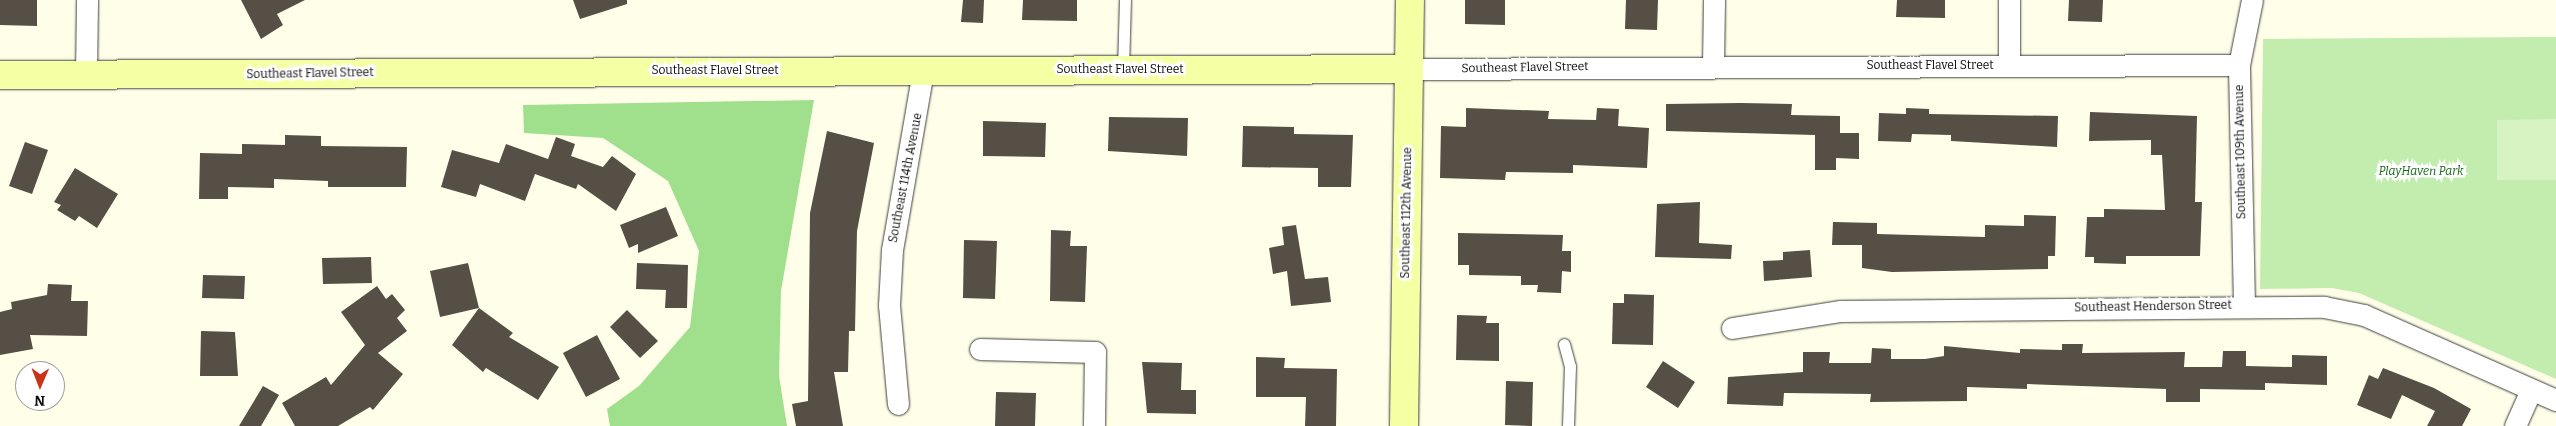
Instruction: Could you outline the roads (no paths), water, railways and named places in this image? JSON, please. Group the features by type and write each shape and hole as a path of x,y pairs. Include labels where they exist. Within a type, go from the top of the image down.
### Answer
{"street":[{"path":"86,74 87,0"},
{"name":"Southeast 112th Avenue","path":"1404,426 1410,0"},
{"path":"1714,0 1714,65"},
{"path":"2008,66 2010,0"},
{"name":"Southeast 109th Avenue","path":"2244,306 2239,65 2252,0"},
{"name":"Southeast Flavel Street","path":"0,75 1409,69 1714,65 2239,65"},
{"name":"Southeast 114th Avenue","path":"898,404 889,315 892,250 923,70"},
{"name":"Southeast Henderson Street","path":"1732,328 1841,311 2244,306 2345,309 2556,400"},
{"path":"980,349 1095,352 1094,426"},
{"path":"2515,426 2531,390"}],"lane":[{"path":"1123,70 1125,0"},
{"path":"1564,344 1570,366 1568,426"}],"park label":[{"name":"PlayHaven Park","path":"2421,172"}]}
